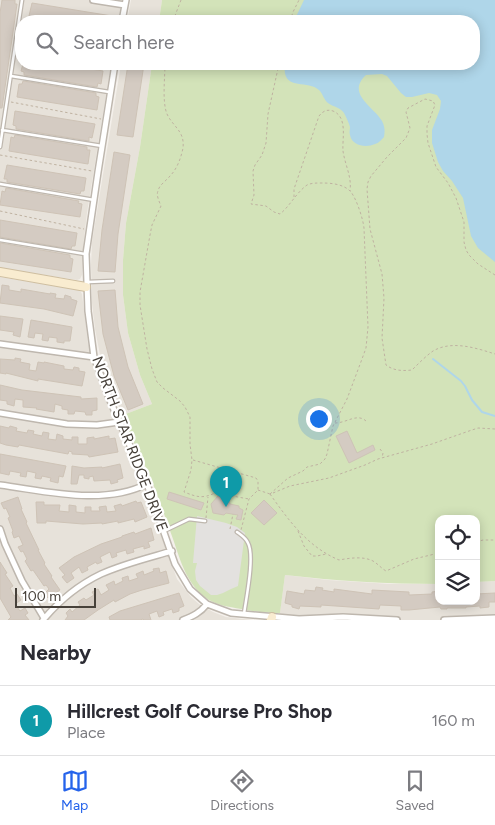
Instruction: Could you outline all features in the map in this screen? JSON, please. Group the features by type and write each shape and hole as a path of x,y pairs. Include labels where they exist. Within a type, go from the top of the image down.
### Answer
{"street":[{"path":"93,0 125,2 123,15"},
{"name":"NORTH STAR RIDGE DRIVE","path":"114,70 86,254 86,285 94,358 119,422 147,484 175,564 190,589 207,604"},
{"path":"0,272 86,285"},
{"path":"0,344 94,358"},
{"path":"0,413 67,424 97,426 119,422"},
{"path":"0,484 62,494 96,496 136,490 147,484"},
{"path":"0,529 22,581 44,619 68,594 82,584 101,574 172,551"},
{"path":"182,620 197,615 207,604 231,613 272,619 397,620"},
{"path":"444,620 495,618"}],"lane":[{"path":"20,15 22,0"},
{"path":"0,147 15,48"},
{"path":"11,76 111,93"},
{"path":"2,130 102,146"},
{"path":"0,184 94,200"},
{"path":"0,240 86,254"},
{"path":"86,285 113,281"},
{"path":"164,531 189,519 205,521"},
{"path":"239,533 248,542 251,553 244,614"}],"path":[{"path":"176,15 181,0"},
{"path":"292,15 299,0"},
{"path":"165,70 167,114 180,130 183,148 176,168 157,193 161,206 152,225 141,284 140,305 147,349 157,382 180,400 190,417 192,460 184,492 198,497 208,497 215,493 249,499"},
{"path":"270,494 288,478 308,467 320,464 325,459 333,426 350,390 366,348 368,327 364,228 362,216 350,191 340,184 309,184 300,191 288,208 280,214 266,206 251,204 254,195 254,170 266,143 268,114 278,70"},
{"path":"495,275 478,264 466,250 464,222 456,198 436,167 428,143 427,126 435,105 433,101 425,99 408,108 406,112 410,128 406,138 387,157 368,182 367,188 370,228 382,274 384,298 382,338 386,365 398,370 412,370 432,352 449,346 474,348 495,354"},
{"path":"7,101 106,120"},
{"path":"294,198 294,189 319,116 323,111 327,110 334,111 340,117 343,125 343,150 351,181 350,191"},
{"path":"0,156 98,172"},
{"path":"0,211 89,230"},
{"path":"364,228 370,228"},
{"path":"335,422 342,423 357,417 367,422"},
{"path":"270,494 290,486 329,478 478,428 495,429"},
{"path":"380,449 383,453 382,459"},
{"path":"192,460 257,479 258,490 249,499 239,533"},
{"path":"231,495 236,473"},
{"path":"258,490 270,494 291,523 319,550 339,560 362,558 375,562 386,571 414,559 435,554"},
{"path":"205,521 208,497"},
{"path":"230,528 233,514"},
{"path":"298,530 304,546 312,556 326,554"},
{"path":"480,541 495,540"}],"shaded area":[{"path":"0,0 122,0 119,15 15,15 15,70 110,70 87,213 82,275 80,279 0,268"},
{"path":"131,0 162,0 160,15 128,15"},
{"path":"120,70 151,70 126,223 123,295 128,333 140,375 152,404 123,415 107,378 95,329 92,303 92,242"},
{"path":"0,277 79,290 81,292 88,343 100,384 142,484 177,579 191,597 213,612 226,617 252,620 0,620"},
{"path":"197,516 226,523 237,527 245,533 238,586 217,595 211,595 196,580 195,571 197,563 193,563"},
{"path":"285,575 390,584 435,584 435,605 480,605 480,582 495,581 495,620 279,620"}],"green space":[{"path":"162,0 495,0 495,581 480,582 480,515 435,515 435,584 362,582 285,575 280,613 250,611 218,604 209,600 195,588 182,565 151,480 123,415 152,404 140,375 128,333 123,295 126,223 151,70 480,70 480,15 160,15"}],"water":[{"path":"304,0 495,0 495,262 478,248 471,236 463,198 438,162 432,143 432,130 441,101 437,95 429,93 406,97 387,76 382,74 366,75 359,88 360,94 363,100 378,115 385,131 384,137 379,142 364,146 356,144 351,139 350,125 342,111 328,103 319,90 308,85 291,82 285,73 285,70 480,70 480,15 297,15"}],"building":[{"path":"2,0 15,0 15,4 17,4 2,108 0,108 0,13"},
{"path":"32,3 106,15 29,15"},
{"path":"127,70 143,70 133,137 117,135"},
{"path":"21,71 103,71 101,84 98,83 97,87 24,75 24,72"},
{"path":"23,81 96,93 96,96 99,97 97,110 17,97 19,84 22,84"},
{"path":"15,111 95,124 92,138 89,137 89,141 16,129 16,126 13,125"},
{"path":"15,135 87,147 87,150 90,150 88,164 9,151 11,137 14,138"},
{"path":"114,152 130,155 118,234 115,272 98,271 102,230"},
{"path":"7,165 86,178 84,191 81,191 80,194 7,182 7,179 4,179"},
{"path":"6,188 79,201 78,203 82,204 80,217 0,205 2,191 5,192"},
{"path":"0,220 77,233 75,246 72,246 71,249 0,237"},
{"path":"0,243 70,255 70,258 73,259 71,272 0,261"},
{"path":"2,285 9,286 9,290 21,292 21,289 56,294 55,298 64,299 65,295 71,297 71,299 77,301 73,316 44,309 0,303"},
{"path":"115,290 118,327 128,367 143,404 128,410 114,376 103,334 98,291"},
{"path":"0,316 23,319 20,337 13,335 14,332 0,330"},
{"path":"31,320 72,327 70,341 64,341 64,343 57,342 57,338 49,337 48,341 42,340 43,334 35,333 34,338 28,337"},
{"path":"15,358 21,359 20,362 30,364 29,370 36,371 38,362 64,366 64,369 73,370 74,367 79,368 79,371 85,372 82,386 38,379 38,381 0,373 0,359 15,360"},
{"path":"0,385 22,390 81,397 81,399 97,398 97,410 92,411 92,415 75,411 74,414 68,414 68,410 62,409 62,406 55,404 54,412 23,407 23,400 15,399 14,406 7,404 7,401 0,400"},
{"path":"0,426 9,428 10,426 17,428 16,431 27,433 28,430 34,431 33,434 42,436 43,432 49,433 48,439 56,440 57,434 63,436 63,439 72,440 72,437 78,437 78,444 87,444 87,438 94,437 94,439 109,436 109,439 115,438 118,452 89,457 88,455 72,454 69,451 68,454 19,445 18,447 6,445 0,443"},
{"path":"347,431 357,453 373,445 375,450 349,463 336,436"},
{"path":"0,454 66,466 63,477 59,476 58,483 50,481 51,478 42,476 41,479 35,478 36,473 27,471 26,477 20,476 21,473 10,471 9,475 0,473"},
{"path":"120,464 123,478 117,480 118,482 111,484 110,480 94,481 93,476 89,477 89,479 84,478 84,475 79,475 77,484 71,484 72,466 102,468"},
{"path":"169,492 204,503 201,510 167,499"},
{"path":"218,496 228,499 230,504 239,506 243,510 241,520 236,519 238,515 213,513 211,504"},
{"path":"18,497 26,523 44,564 60,590 48,598 45,593 49,589 46,585 44,586 33,570 31,571 25,561 27,559 23,551 21,552 18,547 23,545 19,536 14,538 8,518 10,517 6,508 4,509 1,503"},
{"path":"264,500 277,513 264,525 251,513"},
{"path":"136,501 137,503 141,502 147,517 135,522 134,519 102,524 46,521 46,523 37,523 36,502 44,502 44,505 60,505 59,511 69,512 69,505 76,506 76,512 85,513 85,507 91,507 91,511 100,511 99,507 106,506 107,512 116,511 114,506 121,504 122,506"},
{"path":"151,528 154,540 148,542 150,547 144,549 144,546 133,549 134,552 127,554 126,550 116,553 117,556 112,558 110,552 100,557 102,562 97,564 96,562 87,567 88,570 82,573 79,567 71,573 74,578 67,583 62,577 65,575 59,568 74,557 122,536 134,532 135,534"},
{"path":"0,562 13,586 10,588 14,596 17,594 21,600 15,604 20,611 25,608 28,613 25,615 29,620 8,620 11,617 0,598"},
{"path":"159,568 160,573 166,571 169,583 130,594 115,602 114,600 84,620 65,620 68,616 66,613 70,609 72,612 80,605 78,602 84,598 86,600 94,595 92,592 98,589 101,595 109,590 106,585 114,581 115,585 123,581 122,578 128,576 129,581 138,578 136,574 143,571 144,575 154,571 153,569"},
{"path":"316,587 334,592 334,589 372,594 372,590 409,592 409,595 432,594 432,592 435,592 435,605 480,605 480,594 495,593 495,602 489,602 489,607 480,608 480,606 447,609 441,609 440,607 409,610 401,610 401,606 380,605 379,609 321,605 321,607 300,606 299,609 285,603 287,591 304,594 305,590 315,591"},
{"path":"179,593 184,606 179,608 179,611 173,613 172,609 163,612 164,615 159,617 157,611 149,614 151,620 110,620 109,617 120,611"}],"waterway":[{"path":"433,359 461,381 472,400 482,412 495,416"}],"place":[{"name":"Hillcrest Golf Course Pro Shop","path":"226,507"}]}
